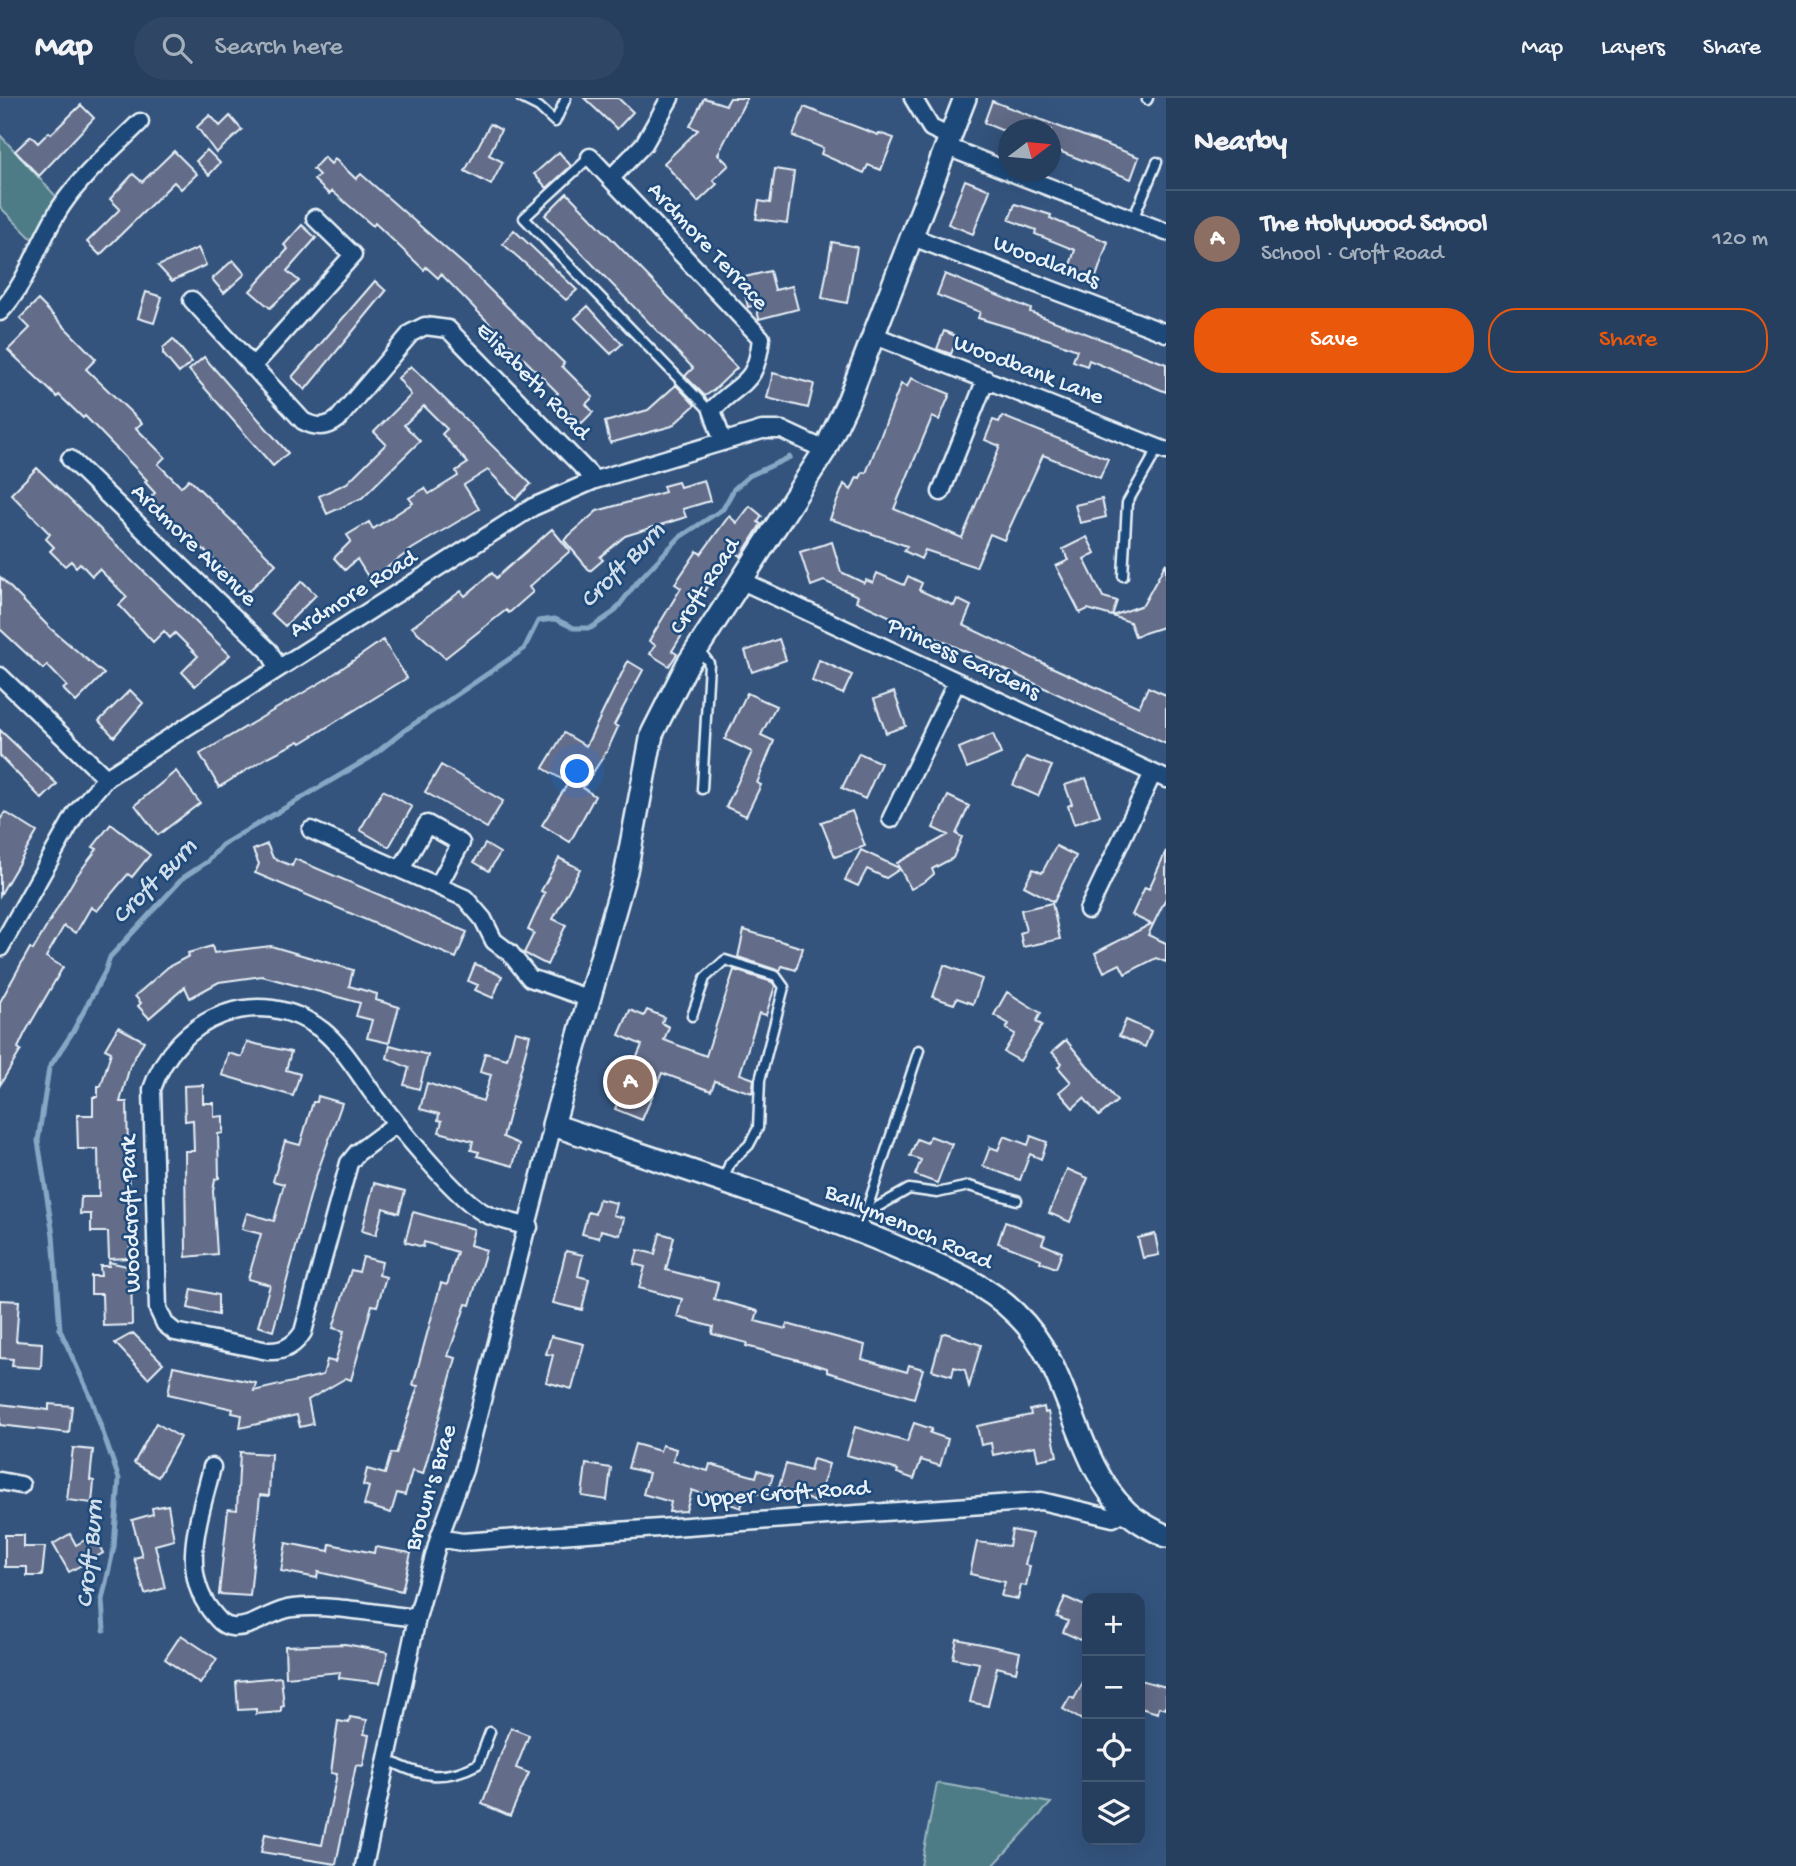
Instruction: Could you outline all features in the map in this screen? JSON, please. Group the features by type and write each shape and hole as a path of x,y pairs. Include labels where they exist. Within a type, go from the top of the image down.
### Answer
{"street":[{"path":"611,178 645,144 670,98"},
{"path":"913,98 931,128 948,142 998,166"},
{"name":"Croft Road","path":"553,1125 587,998 626,871 652,734 698,647 825,450 849,399 965,98"},
{"path":"0,312 22,280 63,204 140,122"},
{"name":"Ardmore Terrace","path":"590,157 761,338 759,362 747,384 721,401 712,410 713,414"},
{"path":"1037,182 1166,232"},
{"path":"252,367 352,255 315,218"},
{"name":"Woodlands","path":"910,236 1166,333"},
{"name":"Elisabeth Road","path":"192,300 303,421 322,427 338,419 411,333 425,327 441,327 454,334 596,480"},
{"name":"Woodbank Lane","path":"873,335 1162,449"},
{"path":"941,492 986,379"},
{"path":"713,414 723,442"},
{"name":"Ardmore Road","path":"0,948 76,813 106,778 533,507 596,480 762,430 782,430 825,450"},
{"name":"Ardmore Avenue","path":"70,460 269,651 278,668"},
{"name":"Princess Gardens","path":"742,581 1160,776"},
{"path":"0,676 106,778"},
{"path":"891,820 956,683"},
{"path":"1088,910 1160,776"},
{"path":"401,869 426,824 461,843 438,886"},
{"path":"311,831 465,898 483,919 494,941 510,953 530,978 587,998"},
{"name":"Woodcroft Park","path":"396,1124 357,1153 349,1163 303,1332 295,1343 282,1350 268,1351 182,1334 165,1324 158,1309 152,1089 166,1059 187,1034 215,1016 231,1011 264,1008 296,1015 318,1028 337,1044 396,1124 469,1202 486,1214 529,1227"},
{"name":"Ballymenoch Road","path":"553,1125 722,1182 862,1223 981,1287 1016,1313 1044,1347 1101,1475 1126,1511 1166,1536"},
{"name":"Brown's Brae","path":"364,1866 417,1618 439,1538 464,1470 529,1227 553,1125"},
{"path":"212,1467 193,1568 201,1598 225,1626 241,1627 281,1610 303,1607 417,1618"},
{"path":"0,1482 21,1485"},
{"name":"Upper Croft Road","path":"439,1538 462,1542 1041,1501 1113,1518 1126,1511"}],"lane":[{"path":"521,98 539,107 555,122 566,98"},
{"path":"590,157 524,218 713,414"},
{"path":"1133,219 1157,162"},
{"path":"1123,576 1127,503 1162,449"},
{"path":"698,647 709,663 702,789"},
{"path":"692,1016 705,978 724,960 776,976 784,987 760,1080 758,1128 749,1145 730,1163 722,1182"},
{"path":"862,1223 919,1050"},
{"path":"862,1223 909,1189 937,1193 969,1186 1017,1200"},
{"path":"387,1759 412,1773 429,1776 464,1771 478,1764 490,1732"}],"green space":[{"path":"0,135 63,204 38,245 0,207"},
{"path":"937,1783 1051,1803 993,1866 921,1866"}],"building":[{"path":"584,98 618,98 633,112 617,129"},
{"path":"704,98 726,105 730,98 747,98 718,154 729,165 713,180 717,184 698,202 664,163 698,130 690,126"},
{"path":"992,101 1039,119 998,119 998,129 984,123"},
{"path":"81,105 94,118 39,176 15,151 31,136 38,143 49,132 51,134"},
{"path":"804,107 878,135 879,133 894,138 881,170 868,165 864,173 821,154 823,148 793,136"},
{"path":"210,115 220,126 230,116 242,130 216,153 197,127"},
{"path":"490,124 501,130 489,155 503,162 491,185 465,171"},
{"path":"1061,127 1139,157 1131,179 1061,152"},
{"path":"207,150 220,163 209,175 196,161"},
{"path":"174,151 197,174 181,189 174,182 100,255 87,242 120,209 110,199 133,174 142,182"},
{"path":"559,152 571,166 547,188 534,174"},
{"path":"324,157 331,164 335,159 356,179 361,174 469,269 564,363 562,366 593,397 586,404 593,412 582,423 573,417 554,397 558,393 508,343 505,346 491,331 494,328 441,274 438,278 426,267 424,270 375,223 373,226 332,191 329,194 314,180 319,175 313,169"},
{"path":"775,169 794,172 787,223 756,219 759,201 770,203"},
{"path":"965,180 990,190 973,234 948,224"},
{"path":"567,193 737,368 714,390 705,396 685,376 693,368 545,215"},
{"path":"1015,204 1051,215 1050,218 1108,242 1095,280 1091,278 1089,282 1067,274 1075,250 1009,220"},
{"path":"302,225 316,238 287,271 299,281 270,308 250,291 288,249 284,245"},
{"path":"514,230 577,290 566,300 503,244"},
{"path":"832,242 857,247 847,303 822,298"},
{"path":"198,248 206,265 172,281 158,266"},
{"path":"233,260 245,274 224,293 212,279"},
{"path":"770,271 775,290 792,286 798,309 759,319 756,305 748,307 741,278"},
{"path":"945,274 1031,309 1030,312 1166,364 1166,392 1089,360 1087,366 1073,361 1077,350 978,318 980,312 937,295"},
{"path":"375,281 386,291 305,390 292,377"},
{"path":"146,292 162,297 154,323 138,318"},
{"path":"38,300 96,359 86,369 142,423 136,428 165,457 158,464 181,487 189,479 276,564 248,592 150,498 155,493 145,482 147,480 85,416 83,418 59,395 57,397 8,350 30,328 20,318"},
{"path":"588,306 622,344 611,354 575,318"},
{"path":"944,331 958,337 951,354 937,349"},
{"path":"173,339 192,362 179,373 163,354 163,348"},
{"path":"204,357 288,453 273,466 189,370"},
{"path":"411,366 531,484 516,499 488,470 464,485 479,509 412,549 370,580 357,559 345,570 334,558 351,541 347,535 369,522 373,529 413,503 409,498 425,488 429,494 458,476 456,471 468,463 442,434 447,429 424,406 404,425 420,441 362,498 327,514 319,496 347,483 386,444 374,432 411,395 398,378"},
{"path":"773,373 814,384 808,408 767,398"},
{"path":"911,378 950,394 939,420 932,417 894,509 962,538 1000,446 985,440 993,420 999,422 1002,416 1108,459 1100,478 1043,455 1004,540 990,534 976,567 925,550 921,559 904,551 907,546 830,519 844,484 851,490 857,477 860,478 863,472 866,473 901,384 907,387"},
{"path":"676,385 695,405 672,426 610,443 605,422 648,410"},
{"path":"37,468 230,655 195,686 182,672 198,656 175,633 170,638 164,631 153,642 119,605 127,597 99,569 92,576 80,563 76,567 71,561 65,566 50,551 54,547 46,539 50,534 11,494"},
{"path":"704,480 710,501 683,509 686,517 625,536 600,557 603,560 590,571 564,540 597,511 665,492 663,486 678,482 680,487"},
{"path":"1102,499 1106,517 1080,523 1075,505"},
{"path":"750,506 762,516 758,522 761,524 741,556 732,550 682,624 687,627 672,651 677,654 669,666 650,654 655,645 649,641 681,588 675,584 697,551 701,554 729,516 737,523"},
{"path":"552,529 570,551 529,587 533,592 509,613 506,610 445,658 412,627 461,591 465,596 492,573 496,578"},
{"path":"1087,537 1095,553 1084,559 1103,597 1117,601 1112,616 1088,609 1080,613 1056,566 1069,560 1063,549"},
{"path":"832,542 841,572 864,583 866,580 873,583 877,573 904,585 908,576 922,583 919,590 954,606 957,599 971,606 963,625 1047,665 1139,707 1148,687 1166,695 1166,744 856,601 858,596 824,581 811,586 800,552"},
{"path":"1166,563 1166,626 1135,636 1130,622 1112,616 1143,605"},
{"path":"0,577 51,629 104,674 76,702 63,689 67,686 47,665 43,669 0,629"},
{"path":"302,581 316,595 285,626 271,613"},
{"path":"779,639 786,660 752,672 745,651"},
{"path":"383,640 407,678 301,743 299,741 268,757 219,787 200,754 328,678"},
{"path":"819,660 852,675 843,694 812,681"},
{"path":"628,661 643,670 614,725 618,727 607,751 583,788 595,796 570,842 542,825 568,783 543,768 564,733 586,746"},
{"path":"130,690 143,703 114,737 99,721"},
{"path":"894,692 906,726 886,733 874,699"},
{"path":"747,693 776,706 761,735 774,741 757,783 761,785 746,816 726,807 752,752 725,739"},
{"path":"0,730 57,784 42,799 0,756"},
{"path":"993,734 1001,754 967,768 959,748"},
{"path":"859,753 881,763 865,799 842,788"},
{"path":"1026,757 1052,766 1038,796 1013,785"},
{"path":"441,765 503,801 487,828 425,792"},
{"path":"176,771 200,803 158,835 135,805"},
{"path":"1086,778 1100,815 1074,824 1068,806 1072,804 1065,785"},
{"path":"383,790 412,807 389,847 360,830"},
{"path":"948,796 969,806 956,834 962,837 953,858 932,869 934,874 927,880 911,889 900,869 886,878 867,869 858,886 845,880 861,850 899,868 897,863 948,835 933,828"},
{"path":"852,811 865,846 835,857 821,822"},
{"path":"5,812 37,832 0,895 0,820"},
{"path":"111,824 150,855 132,877 128,874 97,911 91,907 76,933 64,926 46,957 63,967 25,1033 18,1048 21,1050 0,1085 0,1002 30,948 33,950 75,878 97,849 93,847"},
{"path":"267,844 273,858 292,866 295,859 467,932 456,958 255,873 259,864 253,850"},
{"path":"485,844 500,853 489,871 474,862"},
{"path":"1056,846 1076,856 1054,902 1024,886 1033,869 1042,873"},
{"path":"1166,851 1166,898 1148,935 1166,943 1166,962 1156,958 1125,974 1120,964 1104,972 1095,953 1151,924 1132,915 1145,887 1149,889"},
{"path":"559,858 580,869 553,919 566,925 547,965 524,953 534,933 528,930 545,893 541,891"},
{"path":"1052,903 1060,939 1023,947 1020,933 1026,931 1021,910"},
{"path":"744,930 803,948 796,970 782,966 780,971 738,957"},
{"path":"212,946 214,953 271,946 353,970 349,986 377,994 376,1000 399,1007 389,1043 367,1038 372,1020 356,1016 360,1003 262,976 219,982 190,998 185,987 149,1018 138,1006 141,1003 135,996 168,967 189,956 188,953"},
{"path":"475,964 502,976 493,998 475,990 478,985 468,981"},
{"path":"944,965 982,979 973,1004 957,998 954,1004 933,997"},
{"path":"734,970 772,982 775,986 766,1015 759,1013 740,1074 754,1079 752,1093 715,1081 711,1091 662,1073 642,1120 615,1109 642,1045 619,1035 630,1010 644,1016 647,1010 664,1017 662,1023 669,1027 664,1040 706,1056"},
{"path":"1007,992 1041,1013 1036,1022 1042,1025 1020,1061 1004,1052 1015,1034 1006,1029 1009,1024 994,1015"},
{"path":"1126,1020 1151,1031 1145,1047 1119,1036"},
{"path":"118,1027 144,1041 130,1066 120,1102 127,1102 130,1258 109,1259 108,1232 91,1232 91,1214 80,1214 81,1197 99,1197 98,1149 78,1149 77,1115 93,1115 93,1097 98,1097 98,1086 101,1086 111,1052 105,1049"},
{"path":"515,1031 530,1035 503,1137 519,1144 513,1166 477,1156 479,1152 471,1150 473,1141 439,1132 442,1121 438,1120 439,1114 420,1109 427,1083 483,1101 491,1075 480,1072 485,1053 507,1059"},
{"path":"1066,1040 1117,1101 1099,1116 1084,1098 1073,1108 1059,1092 1071,1082 1058,1067 1062,1063 1052,1052"},
{"path":"247,1042 291,1052 286,1070 300,1074 293,1096 222,1075 228,1053 242,1057"},
{"path":"390,1045 428,1055 419,1089 404,1085 409,1068 387,1058"},
{"path":"203,1085 203,1103 214,1103 214,1117 223,1116 223,1133 218,1134 219,1178 215,1179 213,1191 217,1254 186,1257 185,1151 194,1151 193,1120 185,1121 184,1086"},
{"path":"318,1096 342,1103 314,1182 273,1331 258,1326 270,1285 248,1279 261,1234 242,1229 247,1213 274,1221 284,1184 273,1181 285,1141 300,1145 313,1102 317,1102"},
{"path":"930,1136 952,1144 937,1183 915,1175 921,1160 910,1156 917,1139 927,1143"},
{"path":"1004,1136 1028,1145 1031,1136 1047,1142 1041,1159 1030,1154 1020,1180 983,1166 990,1147 998,1150"},
{"path":"1067,1169 1088,1178 1070,1222 1049,1213"},
{"path":"374,1183 405,1191 399,1213 383,1208 376,1235 362,1231"},
{"path":"599,1199 616,1203 613,1215 624,1218 620,1235 601,1230 599,1238 582,1234 588,1212 595,1214"},
{"path":"413,1212 474,1229 470,1245 486,1250 470,1305 466,1304 448,1356 456,1358 423,1474 412,1471 405,1495 397,1493 391,1513 364,1505 369,1487 363,1485 367,1469 385,1474 391,1453 396,1454 418,1386 413,1385 441,1283 447,1285 457,1252 424,1242 423,1247 405,1242"},
{"path":"1005,1222 1045,1236 1042,1244 1062,1252 1056,1268 1040,1262 1041,1259 998,1243"},
{"path":"660,1233 674,1237 666,1270 718,1283 714,1299 758,1311 755,1321 786,1329 787,1324 865,1345 862,1359 907,1372 909,1365 923,1369 914,1398 827,1372 827,1368 746,1346 747,1343 712,1334 713,1327 677,1317 682,1299 639,1288 645,1267 634,1264 638,1250 655,1254"},
{"path":"1155,1234 1159,1255 1143,1258 1138,1238"},
{"path":"566,1251 583,1255 578,1276 589,1279 582,1310 553,1303"},
{"path":"363,1257 382,1262 379,1275 386,1277 377,1306 372,1305 351,1380 346,1378 308,1400 313,1424 300,1427 297,1415 240,1428 242,1415 232,1413 233,1409 168,1394 173,1366 256,1383 254,1391 323,1375 327,1360 335,1362 344,1331 333,1328 351,1270 359,1272"},
{"path":"109,1262 131,1267 132,1325 103,1326 102,1294 91,1294 91,1276 101,1276 100,1266 109,1266"},
{"path":"192,1289 218,1295 218,1315 188,1308"},
{"path":"0,1300 19,1301 16,1341 42,1343 41,1368 12,1366 13,1359 0,1358"},
{"path":"133,1333 163,1363 148,1378 115,1343"},
{"path":"942,1334 981,1345 969,1387 965,1370 954,1367 952,1376 932,1370"},
{"path":"551,1336 584,1344 572,1389 546,1382 553,1355 546,1354"},
{"path":"0,1404 49,1410 49,1404 72,1406 69,1433 0,1425"},
{"path":"1044,1407 1045,1413 1048,1412 1057,1456 1038,1460 1035,1446 993,1455 991,1443 981,1445 977,1426 1031,1415 1030,1410"},
{"path":"156,1423 180,1437 158,1477 134,1463"},
{"path":"914,1423 932,1429 930,1433 948,1439 940,1466 921,1460 914,1479 897,1473 898,1470 847,1455 855,1427 907,1442"},
{"path":"635,1444 660,1451 662,1445 676,1449 673,1461 708,1471 710,1464 756,1477 758,1470 773,1475 767,1496 746,1490 741,1508 692,1490 686,1511 669,1512 671,1502 643,1494 649,1473 628,1468"},
{"path":"73,1448 93,1450 90,1480 94,1481 92,1503 67,1500"},
{"path":"240,1452 271,1454 269,1496 260,1495 250,1596 219,1594 228,1509 237,1510"},
{"path":"813,1459 829,1464 817,1503 779,1487 786,1464 810,1471"},
{"path":"586,1464 611,1468 607,1500 582,1496"},
{"path":"168,1505 174,1540 155,1545 165,1588 145,1594 134,1558 142,1556 132,1520 153,1514 152,1508"},
{"path":"1012,1530 1032,1534 1025,1565 1030,1566 1026,1586 1021,1585 1018,1599 1001,1596 1005,1582 970,1574 977,1542 1009,1546"},
{"path":"70,1534 76,1545 94,1535 103,1553 69,1572 53,1544"},
{"path":"5,1535 24,1535 24,1547 45,1547 42,1576 27,1576 27,1567 5,1567"},
{"path":"286,1543 329,1551 330,1544 374,1553 375,1547 411,1553 402,1591 318,1572 317,1578 281,1571"},
{"path":"1065,1597 1082,1605 1082,1641 1063,1632 1068,1621 1057,1617"},
{"path":"181,1635 217,1659 200,1684 165,1659"},
{"path":"957,1639 1020,1652 1016,1672 997,1667 988,1706 970,1702 979,1663 953,1658"},
{"path":"345,1644 388,1652 380,1683 339,1678 340,1672 286,1677 285,1646"},
{"path":"281,1677 284,1706 281,1707 281,1712 256,1714 256,1709 238,1710 236,1681"},
{"path":"1145,1681 1166,1687 1166,1709 1159,1707 1158,1713 1145,1709"},
{"path":"1082,1684 1082,1720 1063,1709 1070,1697 1074,1699"},
{"path":"350,1717 367,1720 364,1734 369,1735 363,1766 356,1765 336,1864 261,1852 265,1834 322,1845 337,1774 331,1773 338,1721 349,1723"},
{"path":"511,1728 529,1735 516,1768 529,1773 510,1816 482,1804"}],"waterway":[{"name":"Croft Burn","path":"104,1630 102,1600 114,1547 119,1479 91,1398 60,1330 53,1235 38,1141 49,1068 72,1033 105,972 110,957 184,877 207,862 222,845 371,757 405,730 524,649 538,621 555,619 574,628 591,628 614,612 638,581 680,537 723,509 734,489 749,476 790,457"}],"place":[{"name":"The Holywood School","path":"630,1082"}]}
